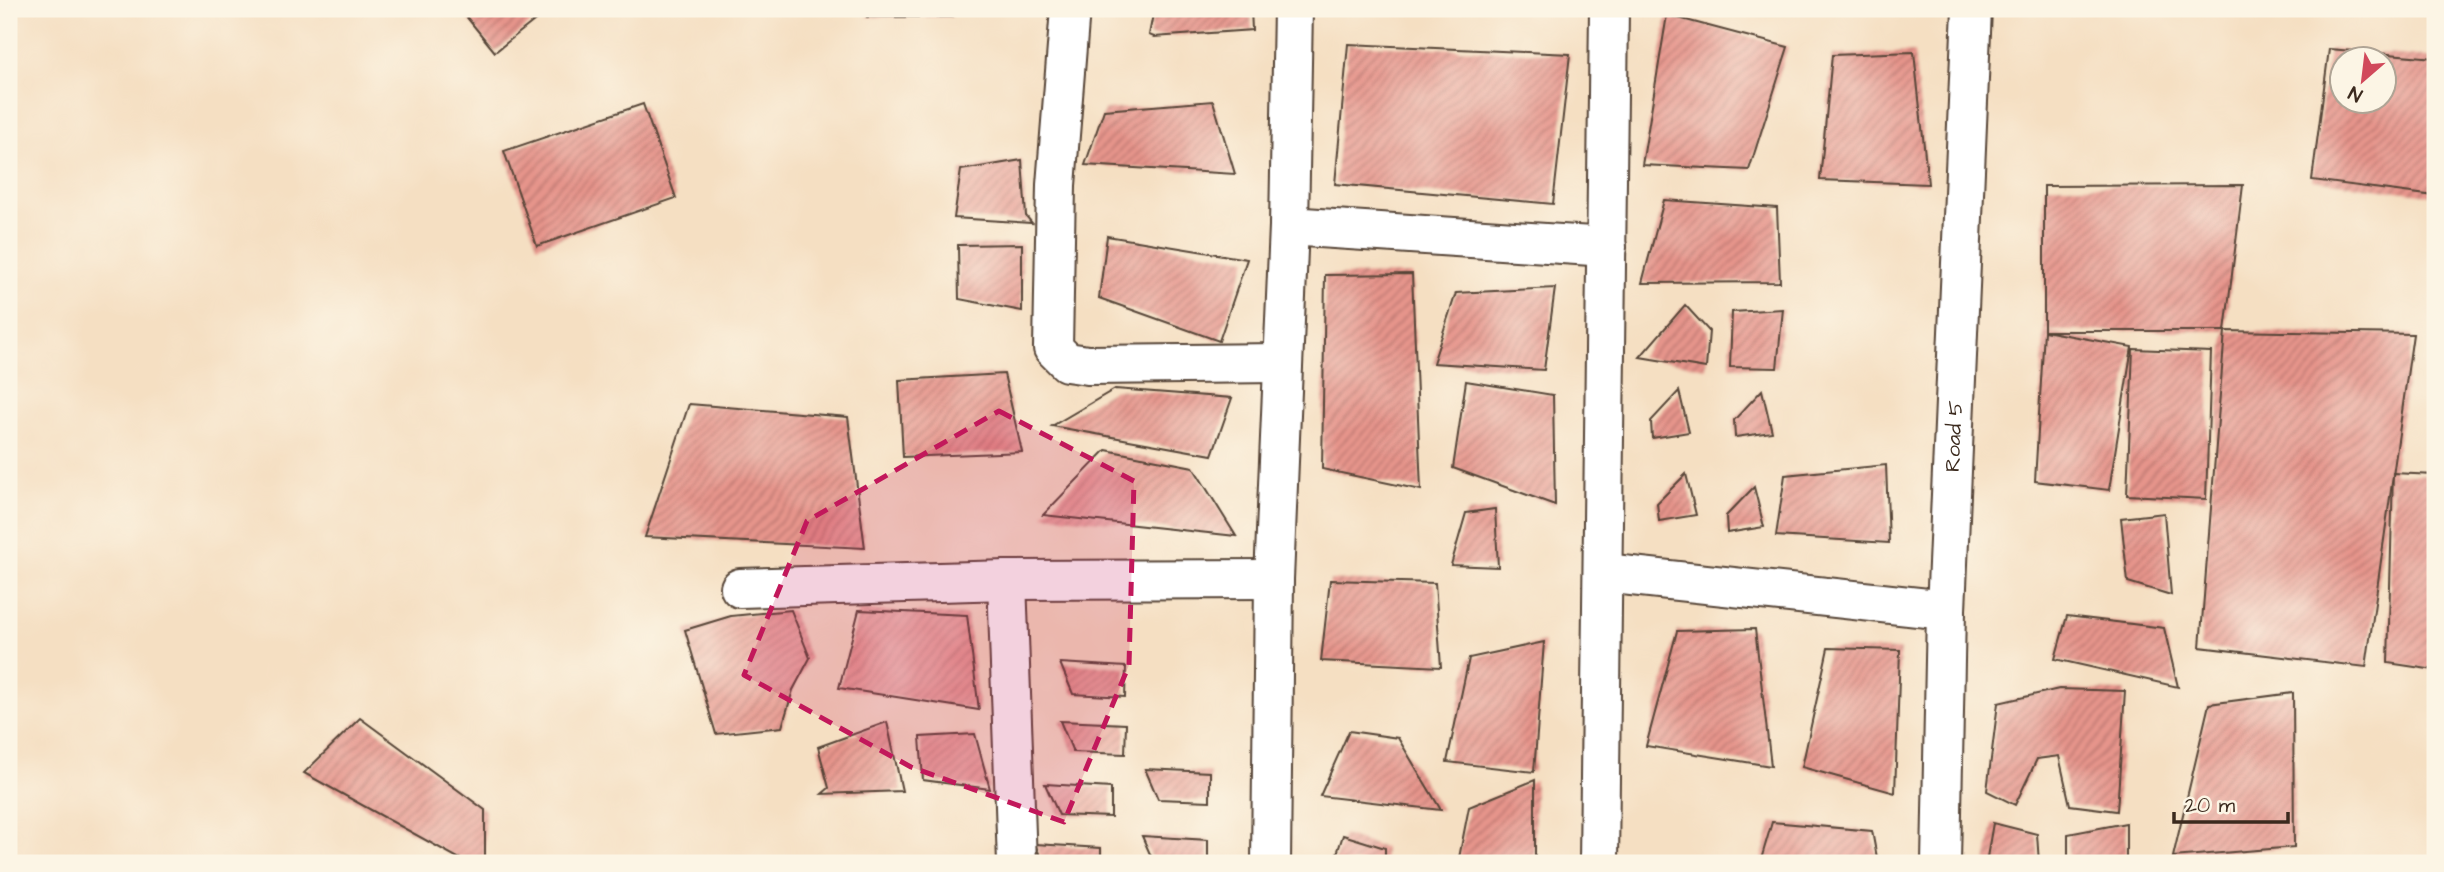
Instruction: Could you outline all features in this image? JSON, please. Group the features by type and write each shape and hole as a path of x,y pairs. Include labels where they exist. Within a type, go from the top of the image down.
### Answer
{"street":[{"path":"1070,9 1056,185 1053,348 1067,362 1088,365 1282,363"},
{"path":"1271,863 1274,579 1289,226 1293,9"},
{"path":"1599,863 1609,9"},
{"name":"Road 5","path":"1941,863 1946,610 1972,9"},
{"path":"1289,226 1607,247"},
{"path":"1604,573 1946,610"},
{"path":"740,588 1007,580 1274,579"},
{"path":"1007,580 1017,863"}],"highlighted area":[{"path":"999,411 1134,481 1129,665 1064,822 911,767 744,675 807,521"}],"building":[{"path":"460,9 549,9 495,52"},
{"path":"869,9 950,9 952,17 867,17"},
{"path":"1154,9 1251,9 1252,30 1154,37 1149,35"},
{"path":"1667,15 1788,47 1749,170 1642,165"},
{"path":"1348,44 1570,54 1553,204 1335,184"},
{"path":"1914,52 1928,184 1820,180 1832,55"},
{"path":"2398,55 2435,58 2435,196 2312,180 2328,57 2328,116 2398,116"},
{"path":"1213,101 1235,174 1085,165 1104,110"},
{"path":"643,104 676,198 537,246 504,151"},
{"path":"1022,160 1026,216 1032,223 954,218 961,170"},
{"path":"2243,185 2225,331 2044,331 2044,186"},
{"path":"1664,200 1777,208 1780,282 1642,283"},
{"path":"1107,236 1247,259 1219,341 1099,298"},
{"path":"1022,244 1022,311 959,299 958,245"},
{"path":"1412,274 1421,490 1322,469 1325,275"},
{"path":"1555,288 1544,370 1433,363 1456,293"},
{"path":"1685,305 1709,331 1706,368 1640,357"},
{"path":"1783,309 1777,368 1730,367 1732,312"},
{"path":"2044,331 2132,347 2109,490 2035,481"},
{"path":"2225,331 2413,334 2366,667 2200,647"},
{"path":"2133,349 2211,352 2206,499 2127,495"},
{"path":"1004,374 1022,452 903,457 899,380"},
{"path":"1466,381 1553,395 1555,505 1453,468"},
{"path":"1115,389 1232,398 1212,455 1052,426"},
{"path":"1762,390 1772,432 1735,437 1734,420"},
{"path":"1679,391 1689,432 1652,438 1651,421"},
{"path":"689,404 848,417 865,548 645,537"},
{"path":"1106,450 1193,467 1236,536 1043,515"},
{"path":"1886,465 1889,543 1776,536 1785,475"},
{"path":"2393,473 2435,475 2435,670 2388,663"},
{"path":"1686,474 1696,515 1659,521 1657,503"},
{"path":"1754,487 1764,527 1727,533 1726,516"},
{"path":"1495,509 1498,567 1451,565 1466,513"},
{"path":"2164,513 2171,595 2128,582 2121,518"},
{"path":"1330,580 1435,583 1441,667 1321,661"},
{"path":"791,610 810,658 793,690 782,727 716,734 685,630 731,616"},
{"path":"859,610 967,615 979,710 839,688"},
{"path":"2067,616 2164,628 2178,687 2055,659"},
{"path":"1755,629 1771,766 1646,746 1677,631"},
{"path":"1544,642 1534,772 1447,762 1469,658"},
{"path":"1828,648 1900,650 1895,793 1802,767"},
{"path":"1060,663 1126,667 1125,697 1073,694"},
{"path":"2059,689 2125,691 2117,811 2070,805 2059,756 2037,759 2015,805 1987,791 1998,703"},
{"path":"2293,693 2294,847 2173,857 2209,704"},
{"path":"360,718 485,810 485,863 467,863 304,773"},
{"path":"1060,721 1126,724 1125,754 1073,752"},
{"path":"887,722 902,791 822,794 829,788 818,747"},
{"path":"1349,731 1398,738 1441,810 1320,796"},
{"path":"975,734 990,789 923,780 920,737"},
{"path":"1145,769 1210,772 1210,801 1158,799"},
{"path":"1535,780 1535,863 1458,863 1469,807"},
{"path":"1045,784 1111,788 1111,817 1059,815"},
{"path":"1772,822 1872,831 1878,863 1760,863"},
{"path":"1993,823 2037,834 2039,863 1986,863"},
{"path":"2126,823 2126,863 2068,863 2068,834"},
{"path":"1343,835 1385,848 1385,863 1334,863"},
{"path":"1142,836 1208,840 1208,863 1154,863"},
{"path":"1035,844 1101,848 1101,863 1043,863"}]}
